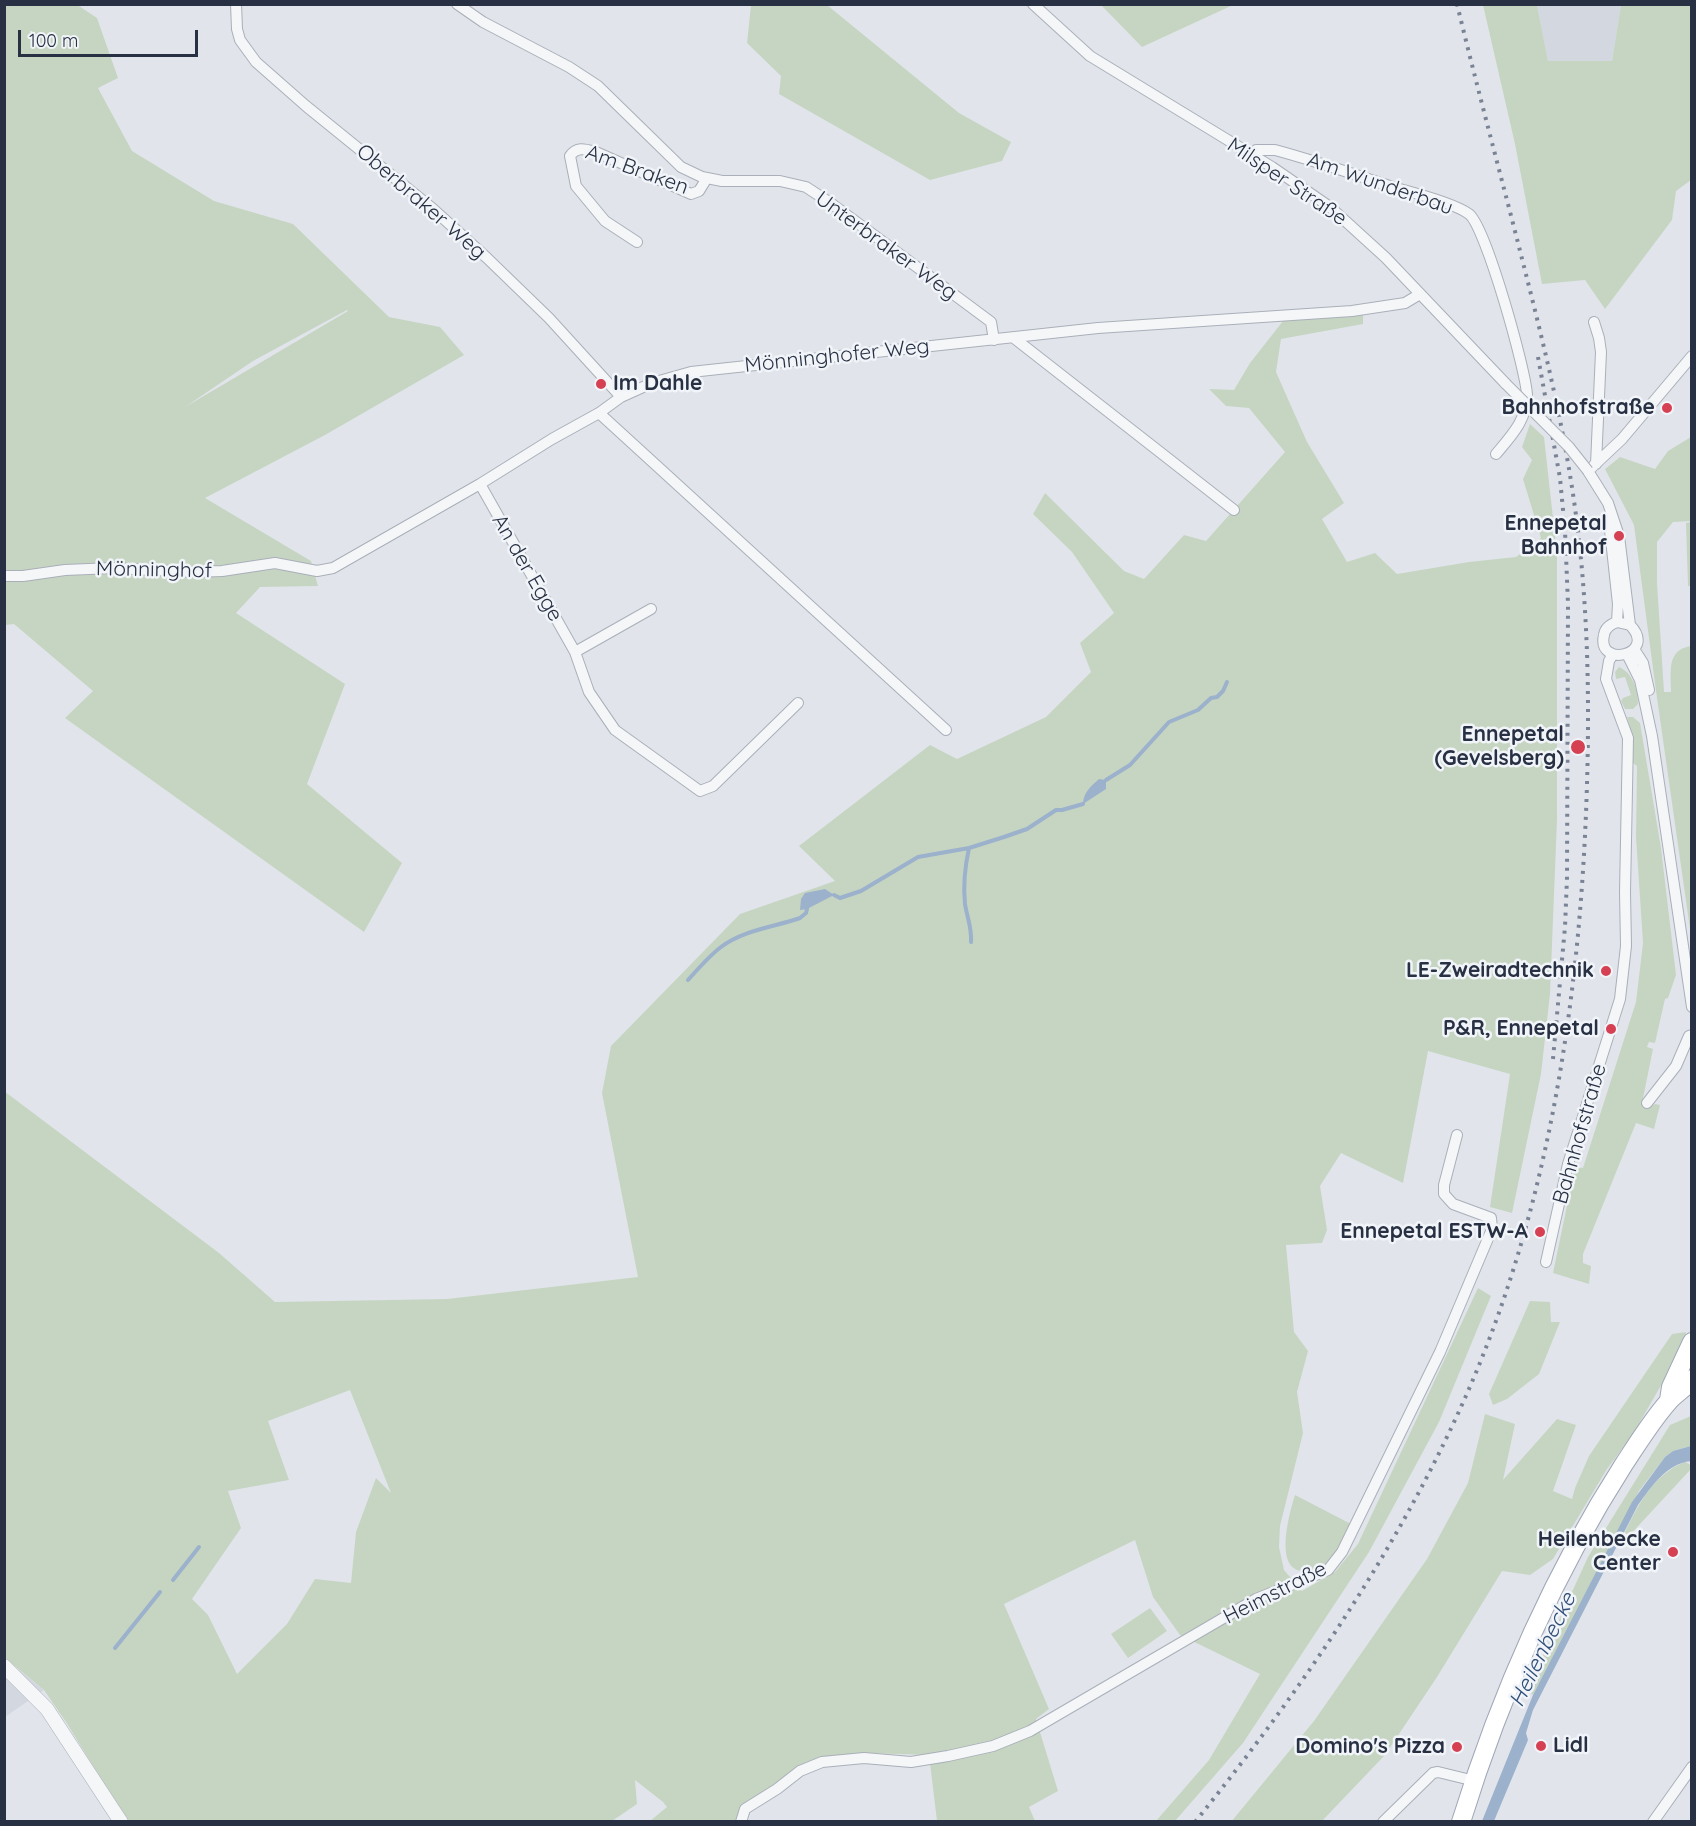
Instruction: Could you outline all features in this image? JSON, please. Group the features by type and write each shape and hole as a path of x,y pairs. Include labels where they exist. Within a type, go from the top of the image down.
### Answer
{"main road":[{"path":"1669,1400 1671,1387 1692,1342"},
{"path":"1461,1821 1505,1693 1571,1552 1625,1463 1669,1400 1689,1384 1692,1378"}],"street":[{"name":"Oberbraker Weg","path":"236,4 240,40 256,62 306,106 433,208 549,318 621,396"},
{"name":"Unterbraker Weg","path":"457,4 483,22 569,67 598,86 681,167 707,178 722,181 780,181 806,187 991,322 994,329 994,340"},
{"name":"Milsper Straße","path":"1033,4 1090,56 1272,167 1330,207 1370,243 1506,384 1592,468"},
{"name":"Am Braken","path":"637,242 605,221 576,186 570,156 574,150 580,148 596,152 691,194 699,191 707,178"},
{"name":"Am Wunderbau","path":"1251,156 1256,150 1275,150 1432,198 1470,215 1491,256 1522,369 1527,396 1524,414 1518,428 1496,454"},
{"name":"Mönninghofer Weg","path":"303,567 317,571 333,568 599,413 621,396 652,383 691,372 1098,328 1352,311 1406,303 1420,294"},
{"path":"1592,468 1601,352 1594,321"},
{"path":"1014,338 1234,510"},
{"path":"1592,468 1628,431 1692,356"},
{"path":"599,413 946,730"},
{"name":"Bahnhofstraße","path":"1592,468 1608,503 1619,537 1630,625 1637,634 1637,639 1630,652 1640,680 1652,736 1692,1006"},
{"name":"An der Egge","path":"480,484 575,652 589,692 615,730 700,791 713,786 798,703"},
{"name":"Bahnhofstraße","path":"1546,1262 1568,1164 1620,999 1626,946 1628,738 1606,679 1612,654 1605,647 1603,636 1608,627 1617,622 1618,604 1608,503"},
{"name":"Mönninghof","path":"4,576 113,568 194,573 275,563 303,567"},
{"path":"575,652 651,609"},
{"path":"1617,622 1630,625"},
{"path":"1612,654 1630,652"},
{"path":"1647,1103 1676,1066 1689,1036 1692,1035"},
{"name":"Heimstraße","path":"741,1821 745,1809 800,1771 822,1762 864,1758 911,1762 993,1746 1030,1731 1256,1599 1328,1570 1342,1552 1440,1352 1492,1229 1491,1218 1453,1204 1444,1194 1444,1185 1457,1135"},
{"path":"4,1666 46,1709 121,1821"},
{"path":"1653,1821 1692,1767"},
{"path":"1383,1821 1433,1773 1438,1772 1475,1780"}],"shaded area":[{"path":"1537,5 1621,5 1612,61 1548,61"},
{"path":"4,1658 44,1690 5,1717 4,1717"}],"green space":[{"path":"4,5 79,6 97,18 118,78 98,88 132,151 214,201 293,224 389,317 440,327 464,355 325,435 205,498 311,561 318,586 260,587 236,613 345,684 307,784 402,863 364,932 65,718 93,691 14,624 5,625","holes":["348,311 185,407 253,361"]},
{"path":"751,5 827,5 959,113 1011,142 1002,161 930,180 779,94 781,76 747,43"},
{"path":"1101,5 1233,5 1142,47"},
{"path":"1483,5 1537,5 1548,61 1612,61 1621,5 1691,5 1691,180 1676,191 1672,220 1605,309 1585,280 1542,284 1515,144"},
{"path":"1363,310 1363,324 1281,339 1276,372 1307,442 1344,503 1322,519 1347,562 1375,553 1397,574 1516,557 1541,538 1523,479 1532,460 1522,447 1530,424 1544,437 1557,554 1557,820 1550,994 1541,1074 1512,1213 1490,1207 1510,1074 1428,1051 1403,1183 1341,1153 1320,1186 1327,1230 1322,1243 1286,1245 1294,1332 1308,1351 1297,1392 1303,1433 1280,1526 1279,1547 1284,1570 1302,1591 1335,1572 1358,1544 1478,1288 1491,1296 1439,1422 1369,1552 1243,1743 1175,1821 1156,1821 1209,1760 1260,1674 1180,1635 1153,1597 1135,1540 1004,1604 1049,1709 1036,1719 1058,1791 1029,1807 1035,1821 937,1821 929,1755 865,1753 798,1767 741,1808 736,1821 650,1821 667,1807 635,1780 637,1804 612,1821 127,1821 44,1690 5,1658 4,1091 219,1253 275,1302 447,1299 638,1277 602,1093 611,1046 740,914 835,881 799,846 930,745 957,759 1046,717 1091,672 1080,643 1114,613 1072,552 1033,514 1045,493 1124,571 1144,579 1184,535 1206,541 1285,452 1249,408 1226,406 1209,389 1234,390 1250,363 1283,321","holes":["350,1390 391,1493 376,1478 356,1532 351,1583 315,1579 287,1624 237,1674 208,1615 192,1599 241,1528 228,1491 289,1480 268,1421"]},
{"path":"1691,437 1691,521 1673,522 1657,542 1657,583 1664,692 1671,692 1671,670 1674,657 1683,648 1691,646 1691,936 1634,525 1605,469 1620,457 1655,469 1668,451"},
{"path":"1691,522 1691,586 1688,586 1686,523"},
{"path":"1619,667 1628,673 1636,688 1638,704 1633,709 1625,709 1621,701 1631,695 1625,677 1616,679 1615,672"},
{"path":"1627,717 1633,717 1640,723 1661,848 1676,975 1668,998 1665,999 1655,1043 1649,1042 1647,1047 1653,1049 1642,1103 1649,1108 1655,1104 1660,1105 1654,1129 1636,1123 1583,1254 1583,1263 1591,1266 1589,1284 1553,1273 1575,1167 1583,1168 1636,1002 1643,943 1636,837 1637,766 1633,763 1633,738"},
{"path":"1530,1301 1550,1302 1551,1322 1560,1322 1539,1374 1507,1399 1493,1405 1489,1394"},
{"path":"1686,1332 1682,1349 1633,1434 1607,1469 1553,1559 1530,1575 1502,1571 1437,1677 1385,1755 1322,1821 1231,1822 1314,1721 1427,1559 1468,1483 1485,1414 1515,1424 1503,1480 1557,1419 1576,1425 1553,1491 1572,1499 1589,1456 1672,1334"},
{"path":"1691,1416 1691,1446 1673,1451 1665,1457 1639,1491 1533,1695 1527,1690 1588,1557 1670,1425"},
{"path":"1685,1462 1691,1465 1691,1469 1628,1537 1625,1532 1649,1491 1665,1474"},
{"path":"1295,1495 1351,1524 1333,1557 1314,1570 1303,1571 1294,1568 1288,1561 1287,1526"},
{"path":"1150,1608 1167,1631 1128,1658 1111,1634"}],"water":[{"path":"1099,779 1106,780 1106,789 1083,804 1086,793"},
{"path":"825,889 834,895 807,909 800,910 801,899 805,893"},
{"path":"1691,1446 1691,1461 1674,1466 1667,1471 1638,1505 1533,1710 1526,1733 1528,1740 1494,1821 1482,1821 1533,1695 1632,1502 1665,1457 1673,1451"}],"waterway":[{"path":"1106,780 1130,765 1169,722 1198,710 1211,698 1217,697 1227,682"},
{"path":"834,895 840,898 861,891 918,857 969,848 1004,837 1027,829 1056,810 1083,804"},
{"path":"969,848 964,890 971,942"},
{"path":"688,980 712,954 730,941 800,918 807,909"},
{"path":"173,1580 199,1547"},
{"path":"115,1648 160,1592"}],"railway":[{"path":"1195,1822 1272,1722 1344,1619 1409,1511 1465,1398 1494,1325 1519,1251 1556,1097 1568,1019 1584,862 1587,784 1586,629 1576,513 1553,386 1457,4"},
{"path":"1538,357 1560,478 1568,604 1567,878 1553,1059"}],"place":[{"name":"Im Dahle","path":"601,384"},
{"name":"Bahnhofstraße","path":"1667,408"},
{"name":"Ennepetal Bahnhof","path":"1619,536"},
{"name":"Ennepetal (Gevelsberg)","path":"1578,747"},
{"name":"LE-Zweiradtechnik","path":"1606,971"},
{"name":"P&R, Ennepetal","path":"1611,1029"},
{"name":"Ennepetal ESTW-A","path":"1540,1232"},
{"name":"Heilenbecke Center","path":"1673,1552"},
{"name":"Lidl","path":"1541,1746"},
{"name":"Domino's Pizza","path":"1457,1747"}],"water label":[{"name":"Heilenbecke","path":"1543,1650"}]}
